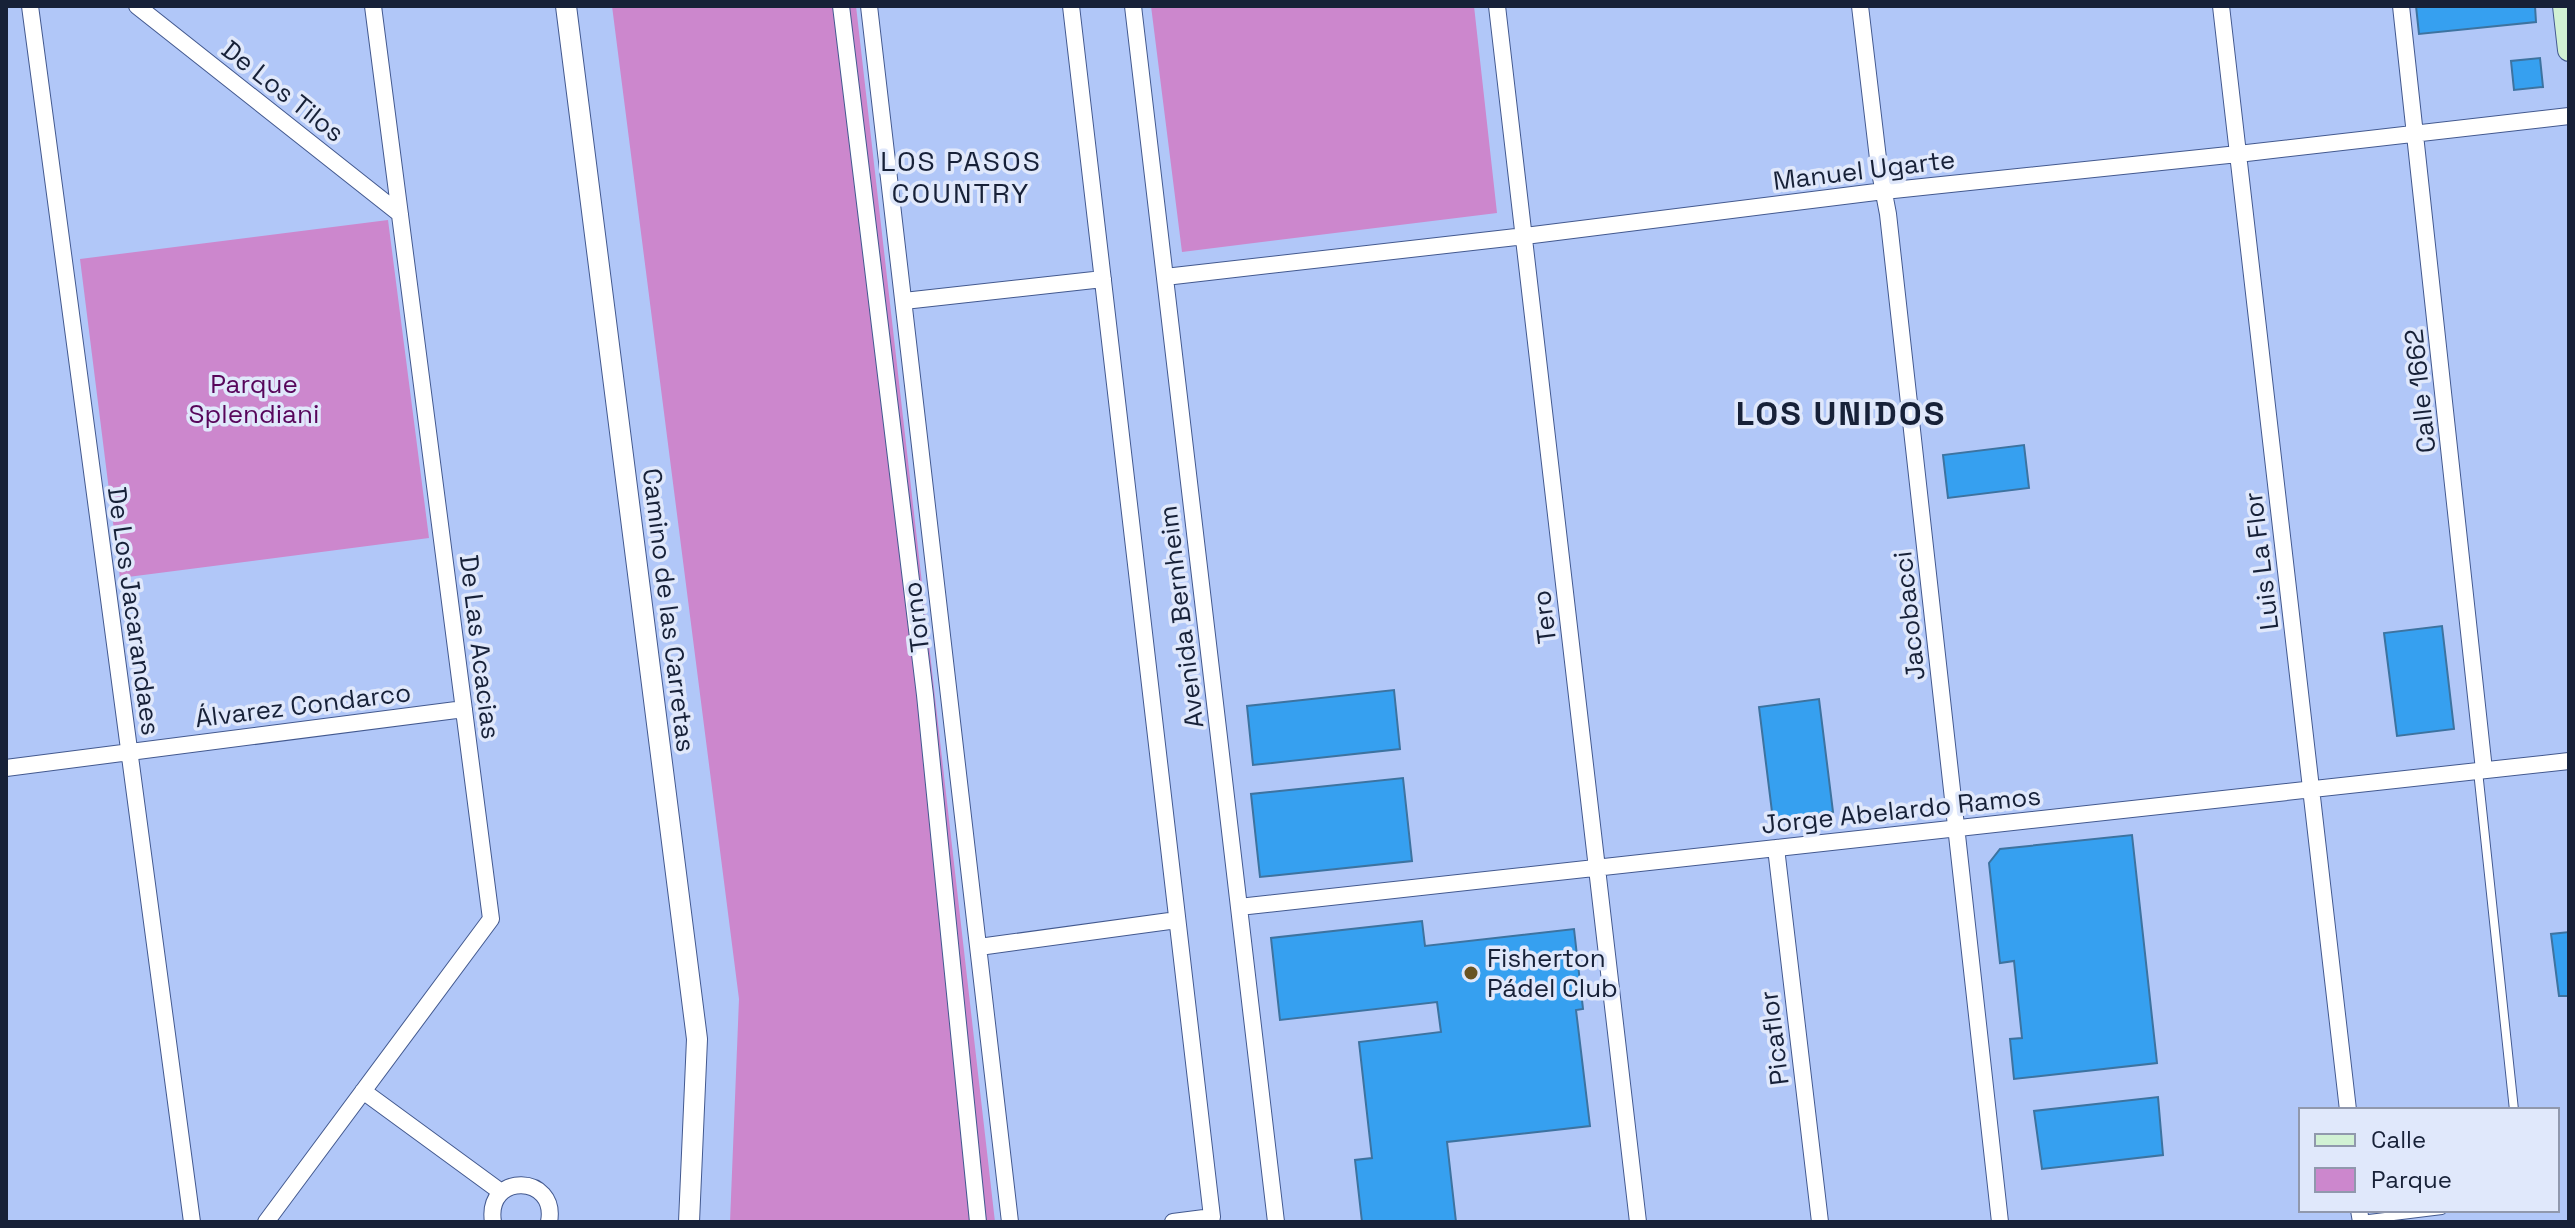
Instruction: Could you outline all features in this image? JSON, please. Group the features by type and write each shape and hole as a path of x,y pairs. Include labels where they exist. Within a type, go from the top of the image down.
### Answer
{"main road":[{"path":"2564,6 2568,36"}],"street":[{"name":"De Los Jacarandaes","path":"30,6 192,1222"},
{"name":"De Los Tilos","path":"137,6 400,214"},
{"name":"De Las Acacias","path":"266,1222 491,919 373,6"},
{"name":"Camino de las Carretas","path":"566,6 697,1039 689,1222"},
{"path":"841,6 925,695 978,1219"},
{"name":"Torno","path":"869,6 1010,1222"},
{"path":"1071,6 1212,1220 1173,1222"},
{"name":"Avenida Bernheim","path":"1133,6 1276,1222"},
{"name":"Tero","path":"1497,6 1638,1222"},
{"name":"Jacobacci","path":"1860,6 1884,191 2000,1222"},
{"name":"Luis La Flor","path":"2221,6 2348,1108"},
{"name":"Calle 1662","path":"2401,6 2417,134 2481,771"},
{"name":"Manuel Ugarte","path":"1165,277 1884,191 2569,116"},
{"path":"904,301 1103,279"},
{"name":"Álvarez Condarco","path":"6,768 464,709"},
{"name":"Jorge Abelardo Ramos","path":"1239,907 2569,761"},
{"name":"Picaflor","path":"1776,848 1820,1222"},
{"path":"979,947 1177,920"},
{"path":"363,1091 501,1192"},
{"path":"493,1222 492,1209 501,1192 519,1184 537,1189 549,1204 549,1222"}],"lane":[{"name":"Calle 1662","path":"2481,771 2514,1108"},
{"path":"2360,1217 2419,1212"}],"green space":[{"path":"612,6 856,6 995,1222 730,1222 739,999"},
{"path":"1151,6 1474,6 1497,213 1182,252"},
{"name":"Parque Splendiani","path":"388,220 429,538 120,578 80,259"}],"building":[{"path":"2416,6 2535,6 2536,22 2419,34"},
{"path":"2540,58 2543,87 2514,90 2511,61"},
{"path":"2024,445 2029,488 1948,498 1943,455"},
{"path":"2442,626 2454,729 2397,736 2384,633"},
{"path":"1394,690 1400,749 1253,765 1247,706"},
{"path":"1819,699 1833,812 1773,820 1759,707"},
{"path":"1403,778 1412,861 1260,877 1251,794"},
{"path":"2132,835 2157,1063 2014,1079 2010,1039 2022,1038 2014,961 2000,963 1989,863 2000,849"},
{"path":"1422,921 1425,946 1574,929 1583,1009 1576,1010 1590,1126 1447,1142 1456,1222 1362,1222 1355,1160 1372,1158 1359,1042 1441,1032 1437,1002 1280,1020 1271,938"},
{"path":"2569,932 2569,996 2559,996 2551,934"},
{"path":"2158,1097 2163,1155 2042,1169 2034,1111"}],"place":[{"name":"Fisherton Pádel Club","path":"1471,973"}],"district":[{"name":"LOS PASOS COUNTRY","path":"961,177"},
{"name":"LOS UNIDOS","path":"1841,413"}]}
